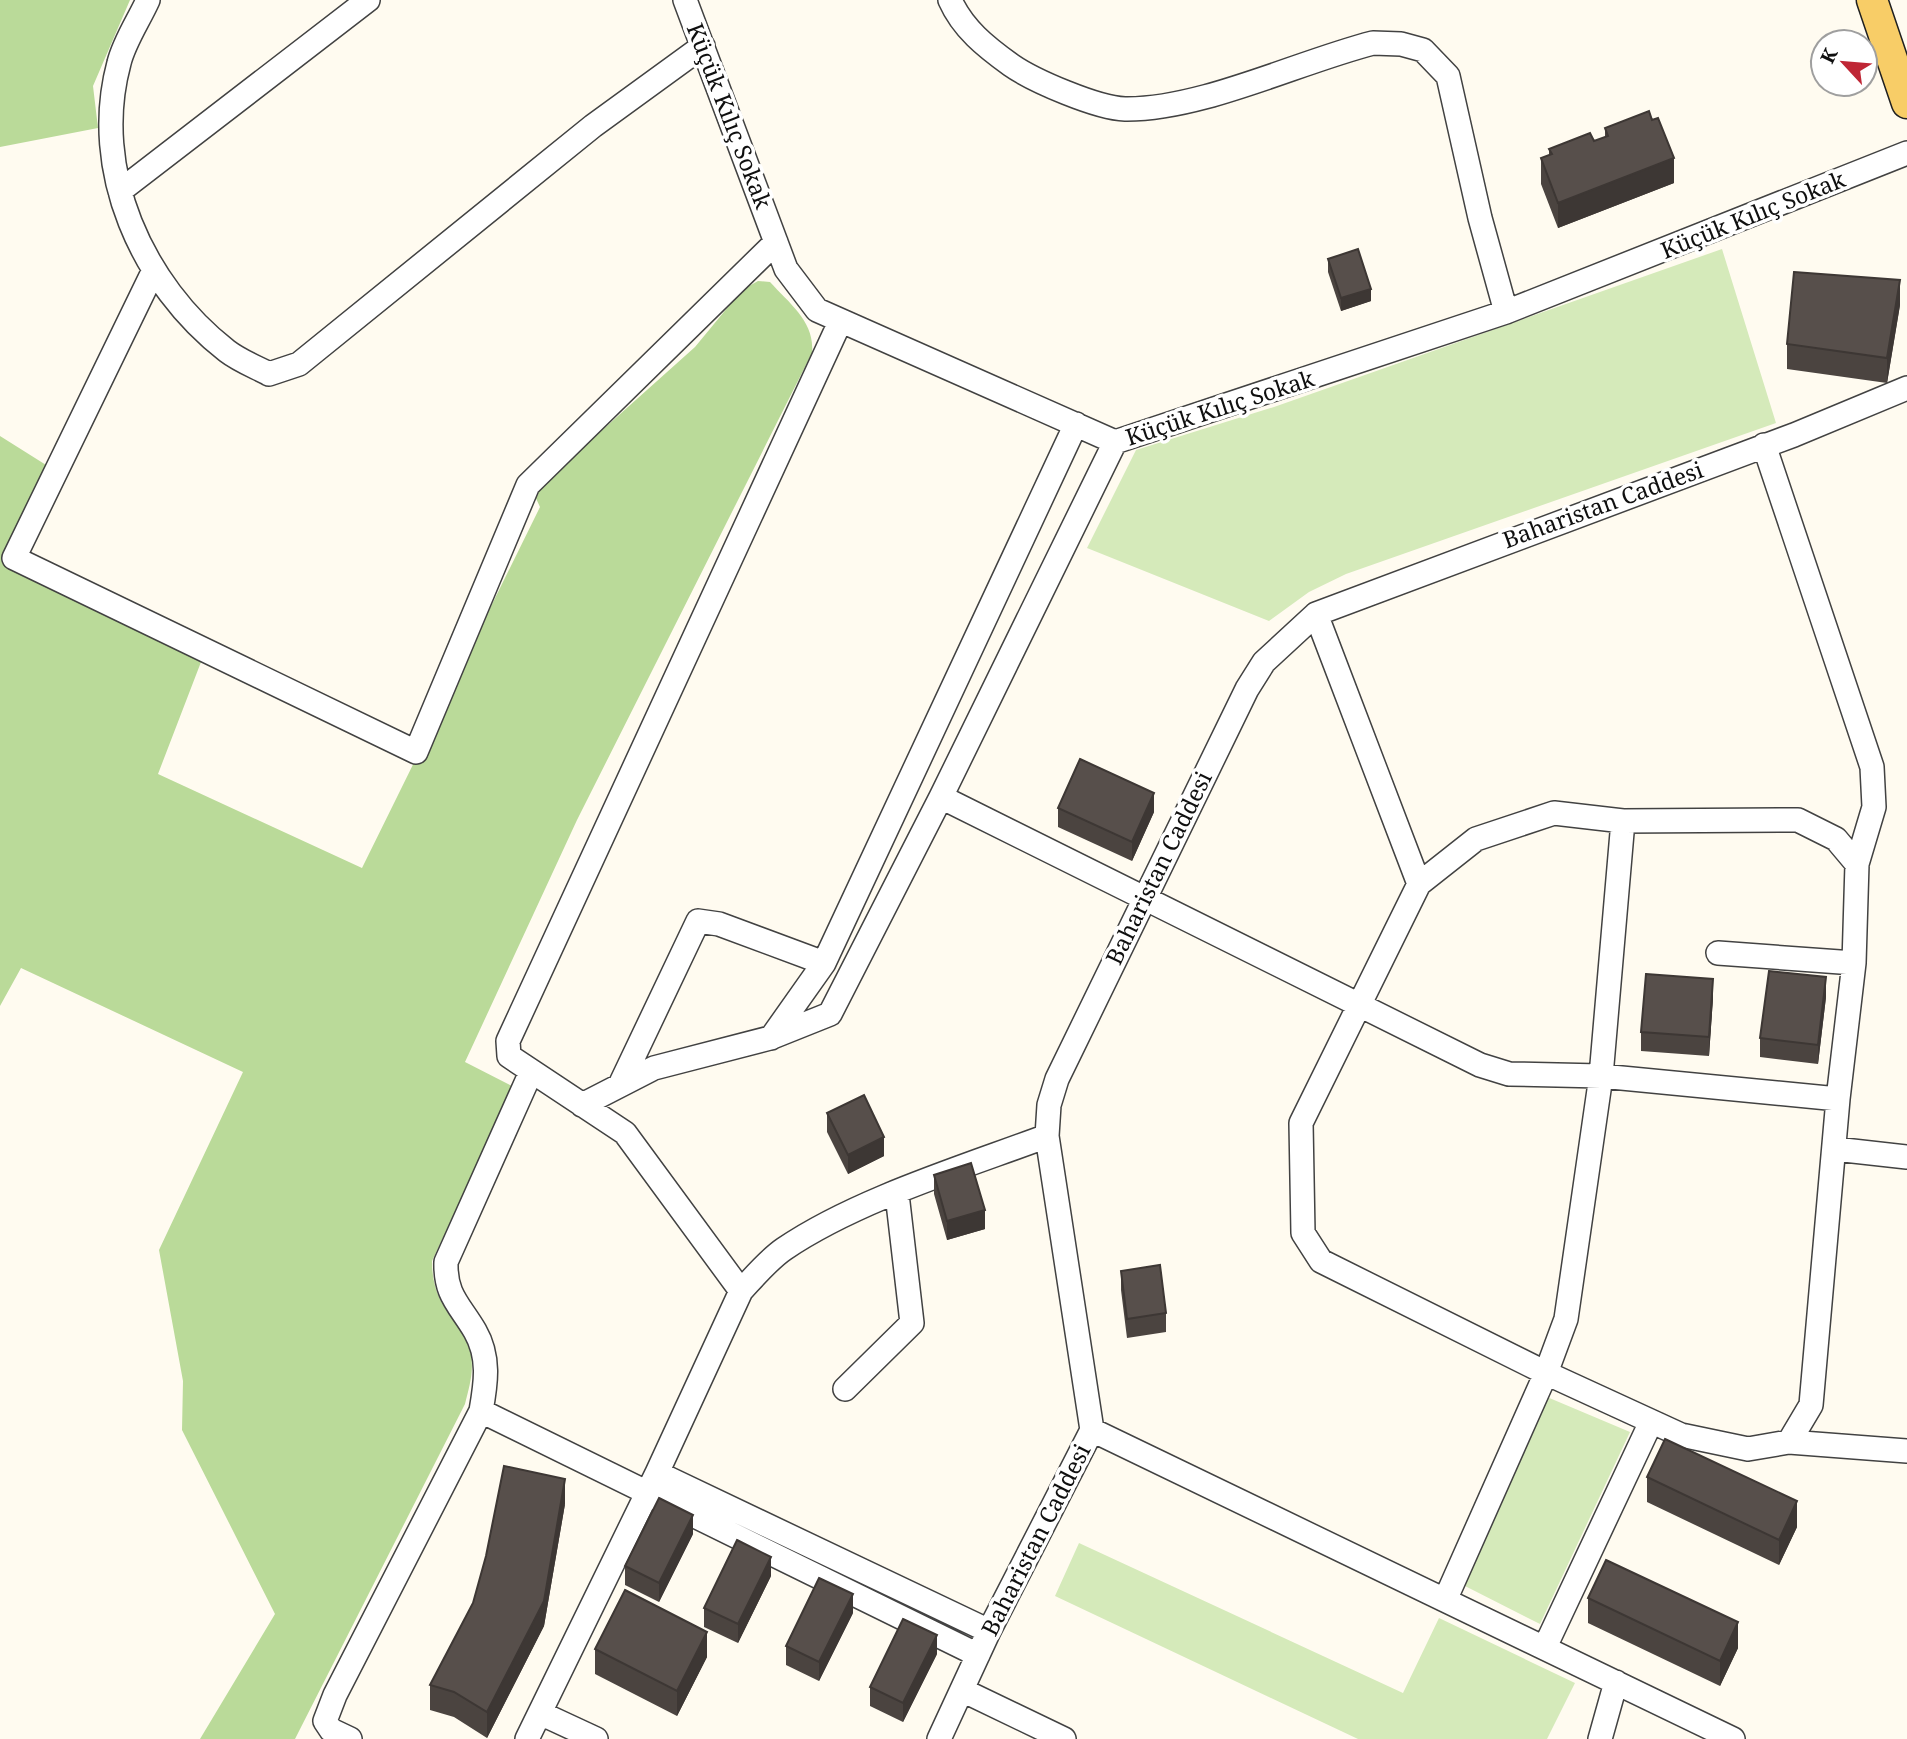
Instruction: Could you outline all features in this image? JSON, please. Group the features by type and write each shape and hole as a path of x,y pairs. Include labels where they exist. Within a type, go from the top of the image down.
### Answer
{"main road":[{"path":"1872,0 1907,103"}],"street":[{"path":"148,0 119,62 109,136 120,191 145,257 187,314 229,353 270,374 299,364 593,126 703,46"},
{"path":"120,191 368,0"},
{"name":"Küçük Kılıç Sokak","path":"685,0 786,269 817,310 1115,442 1506,312 1907,153"},
{"path":"950,0 959,20 988,48 1027,76 1123,109 1164,106 1373,43 1401,44 1423,50 1448,76 1480,218 1506,312"},
{"path":"154,270 14,558 415,752 528,485 776,242"},
{"path":"741,1291 625,1133 509,1056 508,1041 840,322"},
{"name":"Baharistan Caddesi","path":"939,1739 989,1631 1092,1430 1047,1136 1049,1105 1066,1056 1146,901 1247,689 1264,662 1316,614 1764,445 1907,388"},
{"path":"770,1038 824,963 1076,424"},
{"path":"582,1105 654,1068 770,1038 830,1014 941,797 1115,442"},
{"path":"1764,445 1872,767 1874,807 1857,864 1854,962 1838,1099 1811,1405 1790,1442"},
{"path":"1316,614 1419,884"},
{"path":"941,797 1480,1065 1509,1074 1601,1076 1838,1099"},
{"path":"1857,864 1836,839 1798,820 1623,821 1554,813 1476,839 1419,884 1301,1123 1303,1233 1321,1261 1546,1373 1681,1435 1748,1449 1790,1442 1907,1451"},
{"path":"1446,1598 1546,1373 1566,1319 1601,1076 1623,821"},
{"path":"620,1085 698,922 719,924 824,963"},
{"path":"1718,953 1854,962"},
{"path":"350,1739 331,1730 325,1721 332,1703 481,1411 487,1377 485,1362 476,1333 450,1294 446,1262 531,1072"},
{"path":"527,1739 653,1482 741,1291 781,1250 831,1222 1047,1136"},
{"path":"1835,1149 1907,1157"},
{"path":"845,1389 912,1323 897,1194"},
{"path":"481,1411 653,1482 989,1631"},
{"path":"1545,1647 1651,1422"},
{"path":"1092,1430 1446,1598 1733,1739"},
{"path":"653,1482 978,1655"},
{"path":"1600,1739 1615,1682"},
{"path":"962,1690 1063,1739"},
{"path":"540,1713 596,1739"}],"green space":[{"path":"0,0 130,0 93,86 98,128 0,147"},
{"path":"1722,249 1776,423 1346,574 1309,592 1269,621 1087,548 1136,450 1274,407"},
{"path":"758,281 770,282 800,314 810,332 812,353 577,820 465,1062 514,1087 432,1261 437,1292 462,1332 471,1355 471,1374 465,1404 295,1739 200,1739 275,1614 182,1430 183,1381 159,1250 243,1072 21,968 0,1006 0,436 62,475 20,560 201,662 158,774 362,868 540,507 533,492 695,347 742,290"},
{"path":"1547,1397 1630,1432 1540,1624 1465,1586"},
{"path":"1079,1543 1403,1693 1439,1618 1575,1683 1547,1739 1358,1739 1055,1596"}],"building":[{"path":"1649,111 1652,120 1658,118 1674,158 1558,203 1541,158 1552,154 1549,149 1590,133 1594,141 1608,136 1605,128"},
{"path":"1358,249 1371,289 1341,298 1328,259"},
{"path":"1794,272 1900,280 1887,358 1787,344"},
{"path":"1080,759 1154,793 1132,842 1058,808"},
{"path":"1769,971 1826,977 1818,1045 1760,1038"},
{"path":"1646,974 1713,979 1709,1037 1641,1032"},
{"path":"864,1095 884,1137 848,1155 827,1113"},
{"path":"971,1163 985,1210 947,1221 934,1175"},
{"path":"1160,1265 1166,1313 1127,1319 1121,1271"},
{"path":"1665,1439 1797,1501 1779,1540 1647,1477"},
{"path":"504,1466 565,1479 544,1601 487,1712 454,1692 430,1685 473,1603 486,1556"},
{"path":"659,1498 693,1515 659,1583 625,1566"},
{"path":"737,1540 771,1557 738,1624 704,1608"},
{"path":"1606,1560 1738,1622 1720,1661 1588,1598"},
{"path":"819,1578 853,1594 819,1662 786,1646"},
{"path":"625,1590 707,1632 677,1691 595,1649"},
{"path":"903,1619 937,1635 903,1703 870,1687"}]}
